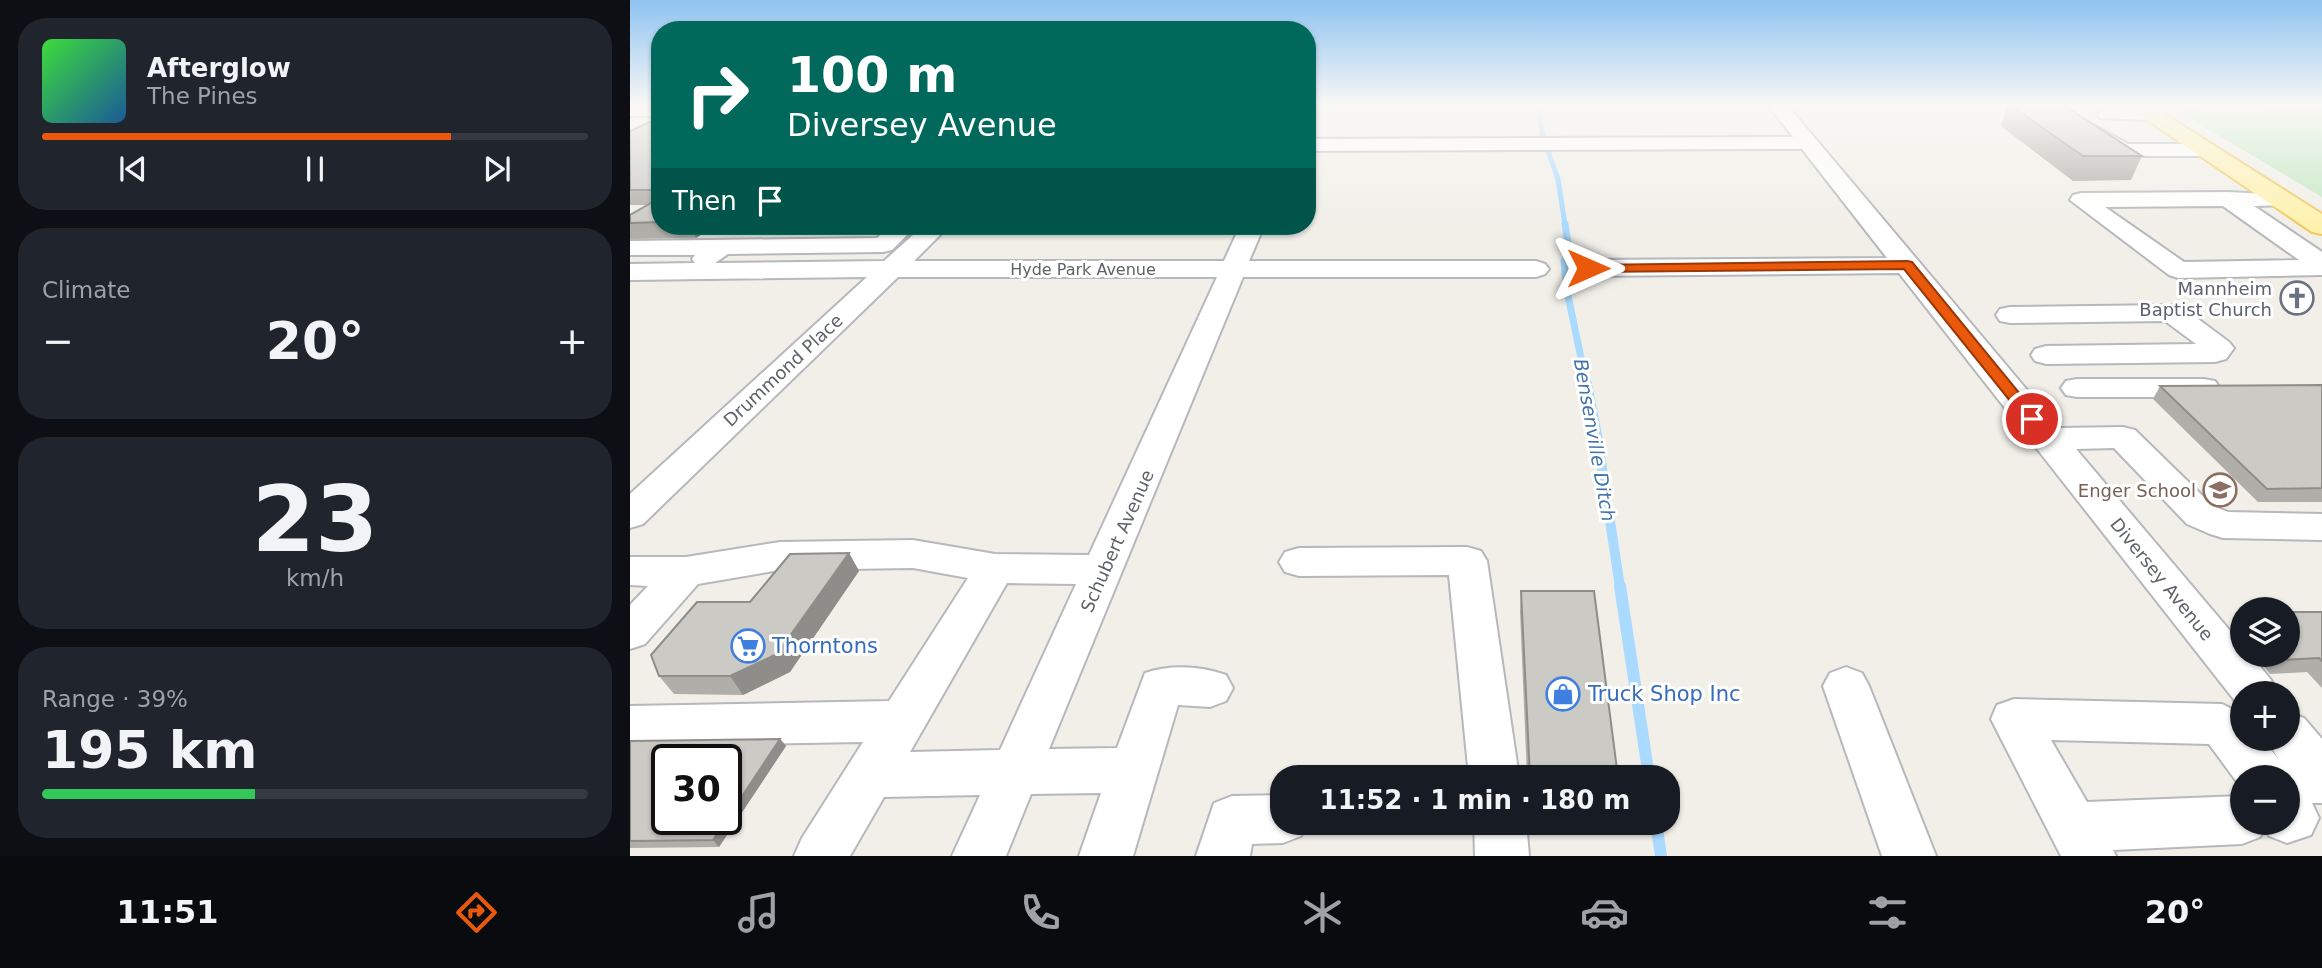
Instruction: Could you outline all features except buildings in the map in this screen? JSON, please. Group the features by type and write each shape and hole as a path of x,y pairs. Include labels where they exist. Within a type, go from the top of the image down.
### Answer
{"main road":[{"path":"2197,145 2320,224"}],"street":[{"name":"Diversey Avenue","path":"1810,145 2245,681"},
{"path":"2116,145 2166,178"},
{"path":"2124,150 2205,150"},
{"path":"2228,199 2322,265"},
{"path":"2282,200 2081,200 2178,270 2322,265"},
{"path":"2260,221 2320,224"},
{"path":"689,271 727,235"},
{"path":"630,248 883,245 895,235"},
{"name":"Drummond Place","path":"630,514 927,235"},
{"name":"Schubert Avenue","path":"979,856 1248,235"},
{"path":"1588,268 1907,265"},
{"name":"Hyde Park Avenue","path":"630,271 1536,269"},
{"path":"2046,355 2215,353 2219,348 2172,313 2010,316 2046,355 2123,437 2200,515 2223,525 2322,527"},
{"path":"2077,388 2227,387"},
{"path":"2049,439 2123,437"},
{"path":"630,570 686,572 780,556 913,554 995,568 1104,570"},
{"path":"1299,562 1467,561 1492,765"},
{"path":"821,856 995,568"},
{"path":"630,632 686,572"},
{"path":"1846,686 1909,856"},
{"path":"1106,856 1161,687 1210,688"},
{"path":"2230,822 2081,842 2014,719 2222,724 2253,765"},
{"path":"630,726 903,721"},
{"path":"2300,748 2322,775"},
{"path":"870,775 1135,770"},
{"path":"2300,780 2322,780"},
{"path":"1223,856 1232,820 1270,819"},
{"path":"1501,835 1502,856"}],"green space":[{"path":"2235,145 2322,145 2322,197"}],"waterway":[{"name":"Bensenville Ditch","path":"1546,145 1558,179 1565,225"},
{"name":"Bensenville Ditch","path":"1565,224 1569,251 1564,261 1566,286 1586,382"},
{"name":"Bensenville Ditch","path":"1586,380 1620,587"},
{"name":"Bensenville Ditch","path":"1620,586 1647,765"},
{"name":"Bensenville Ditch","path":"1658,835 1661,856"}],"place":[{"name":"Mannheim Baptist Church","path":"2297,298"},
{"name":"Enger School","path":"2220,490"},
{"name":"Thorntons","path":"748,646"},
{"name":"Truck Shop Inc","path":"1563,694"}],"route":[{"path":"1588,268 1907,265 2032,419"}]}
